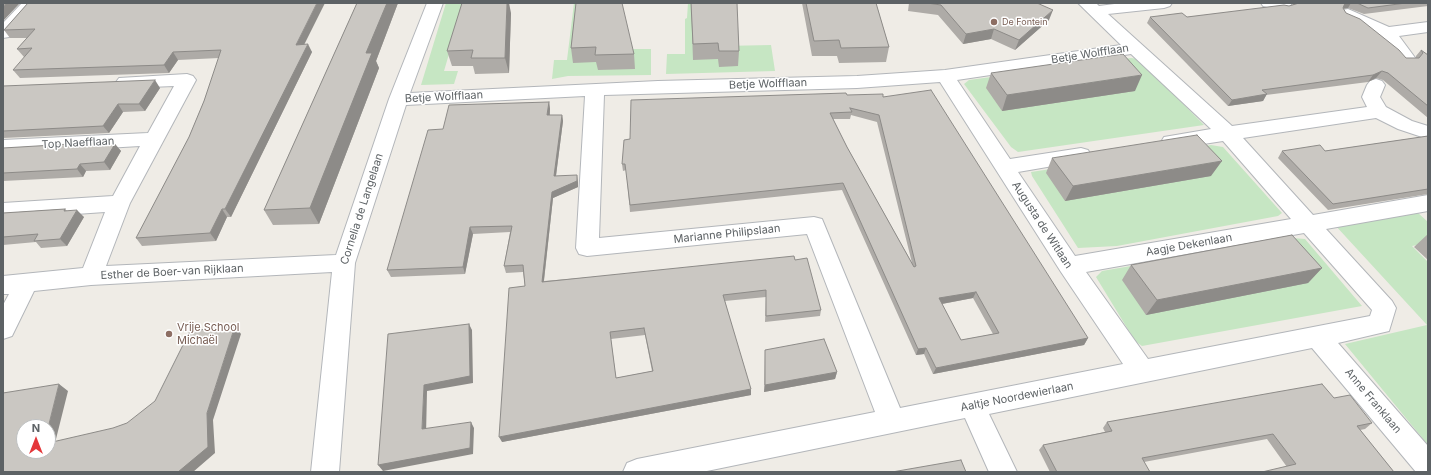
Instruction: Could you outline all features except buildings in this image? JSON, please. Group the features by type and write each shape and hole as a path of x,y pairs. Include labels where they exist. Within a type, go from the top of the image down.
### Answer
{"street":[{"path":"3,33 31,3"},
{"name":"Cornelia de Langelaan","path":"325,472 344,263 398,99 435,3"},
{"path":"1091,7 1164,3"},
{"path":"1091,7 1227,133 1309,223"},
{"path":"1348,14 1387,32 1407,59"},
{"path":"1387,32 1428,27"},
{"name":"Betje Wolfflaan","path":"398,99 595,90 856,82 945,76 1135,48"},
{"name":"Augusta de Witlaan","path":"945,76 1069,266 1142,372"},
{"name":"Esther de Boer-van Rijklaan","path":"110,83 187,80 153,139 119,203 91,276 344,263"},
{"path":"1376,85 1371,97 1379,111 1405,125 1427,133"},
{"name":"Marianne Philipslaan","path":"595,90 587,248 814,225 892,421"},
{"path":"1150,145 1379,111"},
{"name":"Top Naefflaan","path":"3,146 153,139"},
{"path":"1005,167 1097,153"},
{"path":"3,211 119,203"},
{"name":"Aagje Dekenlaan","path":"1069,266 1428,203"},
{"name":"Aaltje Noordewierlaan","path":"637,472 1380,324 1384,308 1309,223"},
{"path":"3,285 91,276"},
{"path":"3,329 26,283"},
{"name":"Anne Franklaan","path":"1318,337 1428,466"},
{"path":"972,406 1003,472"}],"green space":[{"path":"446,3 464,3 444,71 458,71 454,84 421,85"},
{"path":"574,3 611,3 621,49 651,49 651,75 568,76 552,79 554,60 567,60"},
{"path":"688,3 722,3 723,46 771,45 775,71 666,74 667,54 685,54 685,19 687,18"},
{"path":"1131,58 1139,59 1204,125 1018,152 1011,147 964,84 969,80"},
{"path":"1211,145 1223,147 1282,213 1278,216 1117,246 1078,248 1032,176 1031,172"},
{"path":"1417,212 1428,222 1428,243 1412,246 1428,262 1428,445 1345,344 1427,325 1334,224"},
{"path":"1292,238 1305,239 1362,306 1142,346 1135,341 1096,277 1102,271"}],"place":[{"name":"De Fontein","path":"994,22"},
{"name":"Vrije School Michaël","path":"169,334"}]}
